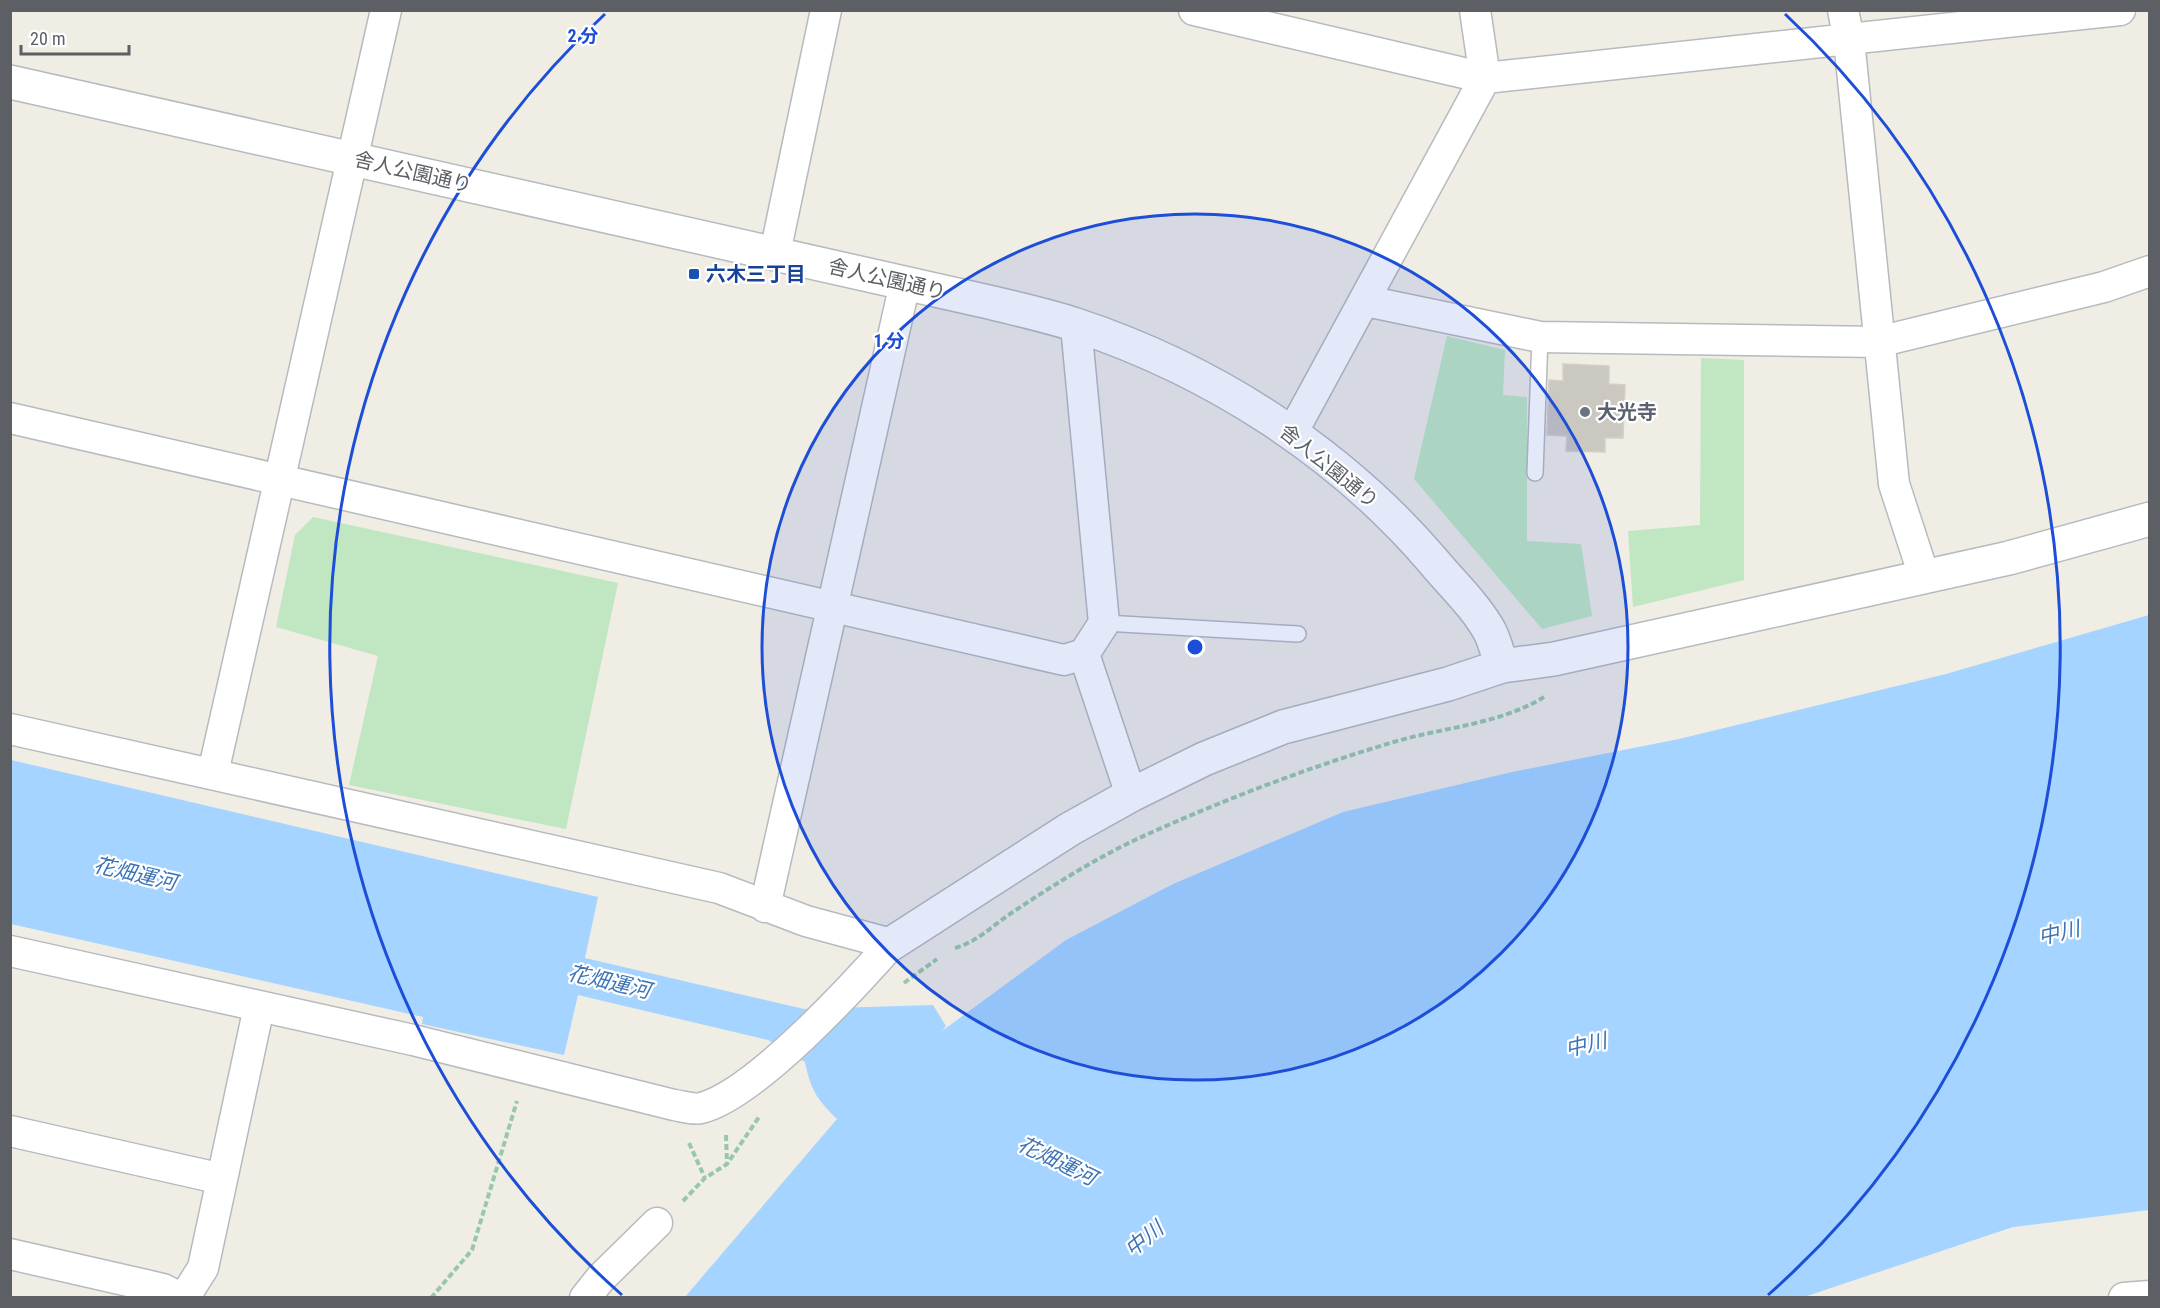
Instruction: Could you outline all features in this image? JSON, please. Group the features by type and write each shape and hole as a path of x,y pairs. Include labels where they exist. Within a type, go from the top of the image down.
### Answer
{"street":[{"path":"213,773 350,158 386,10"},
{"path":"775,253 826,10"},
{"path":"1194,10 1485,78 2120,10"},
{"path":"1292,433 1366,301 1485,78 1475,10"},
{"path":"1843,10 1849,40 1894,484 1918,550 1924,576"},
{"name":"舎人公園通り","path":"10,82 775,253 1076,325 1193,375 1292,433 1339,470 1418,544 1490,631 1502,666"},
{"path":"1366,301 1540,337 1878,342 2104,287 2150,271"},
{"path":"765,907 905,283"},
{"path":"10,418 1064,660 1084,654 1104,623 1076,325"},
{"path":"10,951 413,1040 674,1105 699,1108 726,1098 772,1062 850,991 891,944 1009,867 1131,795 1204,759 1283,727 1448,684 1502,666 1554,659 2009,558 2150,519"},
{"path":"1084,654 1131,795"},
{"path":"10,729 719,888 806,921 891,944"},
{"path":"10,1254 163,1289 182,1298 203,1268 260,1007"},
{"path":"10,1131 222,1179"},
{"path":"585,1298 601,1278 657,1223"},
{"path":"2124,1298 2150,1296"}],"lane":[{"path":"1535,473 1540,337"},
{"path":"1104,623 1298,634"}],"path":[{"path":"955,948 970,944 997,922 1063,879 1137,839 1300,774 1398,741 1514,713 1533,704 1553,692 1560,680 1554,659"},
{"path":"431,1298 472,1250 519,1093"},
{"path":"657,1223 695,1191 705,1178 727,1164 766,1107"}],"green space":[{"path":"1447,336 1505,350 1503,395 1527,397 1527,541 1581,544 1592,616 1542,629 1414,479"},
{"path":"1701,358 1744,360 1744,580 1633,607 1628,531 1700,525"},
{"path":"313,517 618,583 566,829 349,785 378,656 276,627 295,535"}],"water":[{"path":"2149,615 2149,1210 2013,1227 1804,1297 685,1297 837,1119 816,1094 805,1062 768,1040 578,995 564,1055 422,1024 423,1017 11,924 11,760 598,897 585,958 804,1009 933,1005 946,1026 942,1031 1066,940 1173,884 1343,812 1512,772 1679,739 1946,674"}],"building":[{"path":"1563,364 1609,366 1609,384 1625,385 1623,438 1605,438 1605,452 1566,451 1567,436 1547,435 1549,380 1563,381"}],"place":[{"name":"六木三丁目","path":"694,274"},
{"name":"大光寺","path":"1585,412"}],"water label":[{"name":"花畑運河","path":"135,874"},
{"name":"中川","path":"2059,933"},
{"name":"花畑運河","path":"609,982"},
{"name":"中川","path":"1586,1045"},
{"name":"花畑運河","path":"1057,1161"},
{"name":"中川","path":"1144,1239"}]}
